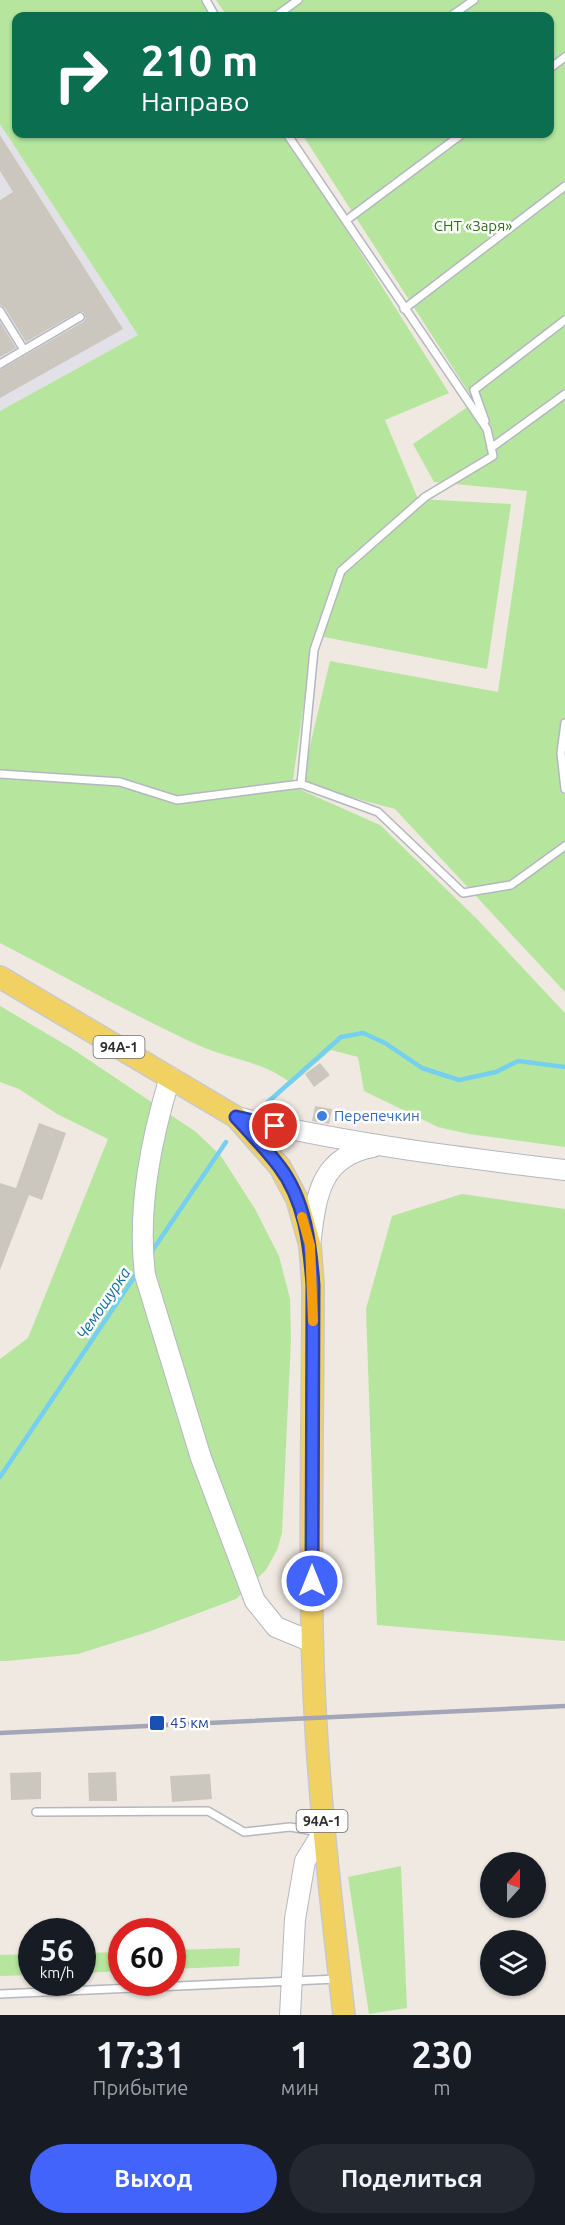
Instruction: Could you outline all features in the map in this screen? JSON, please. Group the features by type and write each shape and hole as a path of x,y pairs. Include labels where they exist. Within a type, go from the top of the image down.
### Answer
{"main road":[{"name":"94А-1","path":"0,977 236,1117 280,1167 297,1199 310,1245 313,1285 312,1642 322,1833 344,2015"},
{"path":"170,1077 154,1128 147,1176 142,1250 145,1275 201,1458 255,1600 276,1628 312,1642"},
{"path":"236,1117 294,1131 379,1145 565,1170"},
{"path":"310,1245 315,1208 321,1187 329,1171 342,1157 357,1150 379,1145"},
{"path":"290,2015 295,1919 305,1861 322,1833"}],"lane":[{"path":"282,12 298,0"},
{"path":"458,12 474,0"},
{"path":"292,138 348,219 404,309 487,429"},
{"path":"348,219 457,138"},
{"path":"404,309 565,186"},
{"path":"0,311 24,350"},
{"path":"0,364 81,317"},
{"path":"301,784 314,650 341,571 425,497 493,456 474,390 565,320"},
{"path":"491,448 565,394"},
{"path":"565,723 561,753 565,789"},
{"path":"0,774 120,782 177,800 301,784 378,812 463,893 511,885 565,846"},
{"path":"36,1812 208,1811 244,1832 290,1827 322,1833"},
{"path":"0,1994 340,1979"}],"shaded area":[{"path":"0,124 138,335 0,411"}],"green space":[{"path":"0,0 202,0 210,12 12,12 12,138 289,138 449,393 385,420 418,499 511,504 487,669 314,635 292,786 380,825 476,918 565,1013 565,1147 469,1134 438,1127 364,1091 358,1057 331,1050 292,1084 271,1071 212,1051 175,1034 0,943 0,411 138,335 0,124"},
{"name":"СНТ «Заря»","path":"216,0 565,0 565,992 395,809 301,784 330,661 498,692 527,491 434,482 413,444 475,402 305,138 554,138 554,12 224,12"},
{"path":"0,1006 71,1048 196,1132 221,1156 255,1209 279,1256 290,1299 291,1339 282,1533 277,1550 266,1570 236,1599 148,1632 78,1654 7,1661 0,1661 0,1359 28,1338 108,1139 57,1114 19,1089 0,1082"},
{"path":"462,1194 565,1209 565,1641 377,1625 366,1309 392,1216"},
{"path":"401,1866 407,2008 369,2014 348,1877"},
{"path":"240,1948 239,1966 186,1968 186,1950"},
{"path":"108,1952 108,1972 96,1972 96,1953"},
{"path":"18,1954 18,1975 0,1976 0,1955"}],"building":[{"path":"0,135 123,329 0,398 0,370 83,322 86,318 83,312 78,312 26,342 5,308 0,305 0,200 13,192 0,171"},
{"path":"0,322 16,348 0,357"},
{"path":"320,1063 330,1075 314,1087 305,1074"},
{"name":"Перепечкин","path":"315,1106 332,1109 329,1124 312,1121"},
{"path":"39,1123 66,1133 42,1200 29,1195 0,1270 0,1183 16,1188"},
{"path":"41,1772 41,1799 11,1800 10,1773"},
{"path":"116,1772 117,1801 89,1801 88,1773"},
{"path":"210,1774 212,1799 172,1802 170,1776"}],"waterway":[{"name":"Чемошурка","path":"259,1110 341,1037 363,1033 385,1043 422,1068 459,1080 496,1072 518,1061 565,1067"},
{"name":"Чемошурка","path":"150,1254 226,1142"},
{"name":"Чемошурка","path":"0,1477 137,1273"}],"railway":[{"path":"0,1733 565,1706"}],"slow traffic":[{"path":"302,1217 310,1245 313,1321"}],"place":[{"name":"Перепечкин","path":"322,1116"},
{"name":"45 км","path":"157,1723"}],"route":[{"path":"275,1126 236,1117 280,1167 297,1199 310,1245 313,1285 312,1581"}]}
